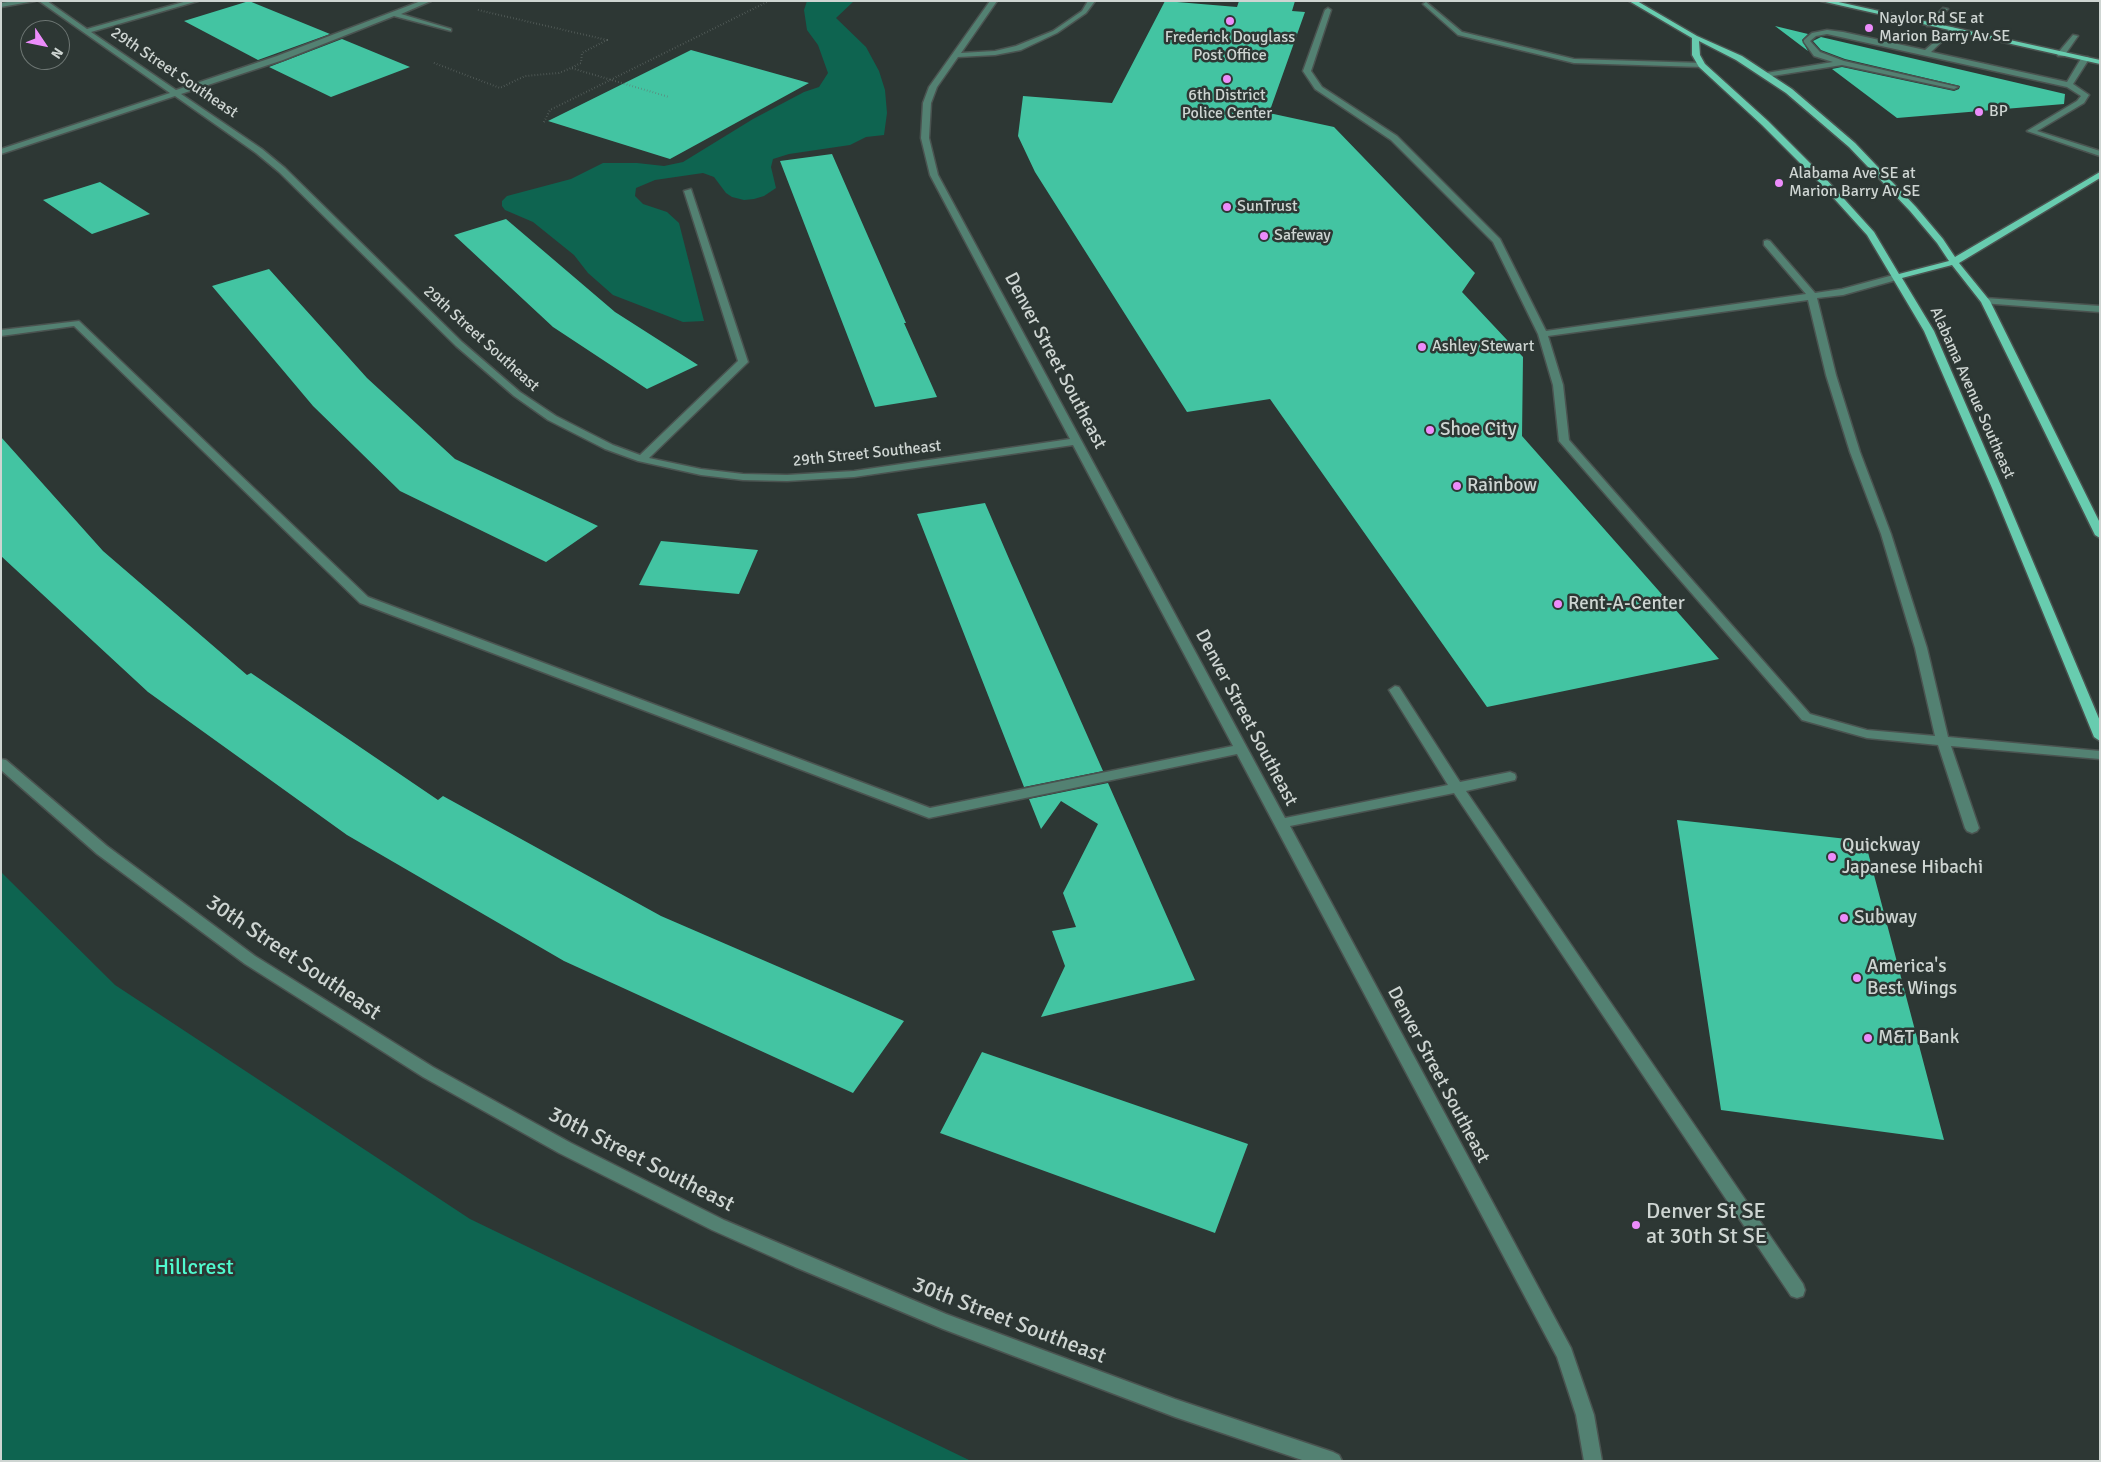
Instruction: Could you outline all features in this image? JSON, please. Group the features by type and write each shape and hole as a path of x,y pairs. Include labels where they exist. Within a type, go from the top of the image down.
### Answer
{"main road":[{"path":"1632,1 1695,37 1738,58 1788,91 1852,145 1913,209 1940,241 1985,301 2100,535"},
{"path":"1824,1 2100,62"},
{"path":"1695,37 1696,55 1702,65"},
{"name":"Alabama Avenue Southeast","path":"1702,65 1765,123 1823,181 1870,234 1929,331 2100,737"},
{"path":"1897,277 1954,262 2100,174"}],"street":[{"path":"1,5 32,1"},
{"name":"29th Street Southeast","path":"42,1 238,135 282,170 460,344 517,394 552,418 579,433 642,459 721,475 764,478 809,478 854,474 1076,441"},
{"path":"86,31 195,1"},
{"path":"1,152 280,58 428,1"},
{"name":"Denver Street Southeast","path":"994,1 933,87 927,103 924,129 928,156 934,175 1566,1354 1585,1415 1593,1461"},
{"path":"955,55 995,53 1018,48 1055,32 1084,12 1092,1"},
{"path":"1426,4 1460,34 1574,61 1702,65"},
{"path":"1929,24 1945,9"},
{"path":"1328,10 1307,70 1319,89 1394,138 1497,241 1543,334 1558,385 1564,441 1806,717 1867,734 2100,755"},
{"path":"394,14 449,30"},
{"path":"1926,53 1952,30"},
{"path":"1954,87 1842,63 1817,54 1806,41 1814,34 1827,32 1843,34 2069,85 2085,95 2080,104 2031,131 2100,154"},
{"path":"2061,54 2075,36"},
{"path":"2069,85 2085,59"},
{"path":"1766,75 1842,63"},
{"path":"642,459 743,362 688,191"},
{"path":"1767,243 1812,296 1831,375 1855,452 1886,534 1921,648 1943,741 1972,828"},
{"path":"1543,334 1843,292 1897,277"},
{"path":"1985,301 2100,309"},
{"path":"1,333 76,323 364,600 929,813 1242,749"},
{"path":"1394,690 1457,788 1798,1290"},
{"name":"30th Street Southeast","path":"1,763 102,850 250,960 428,1072 565,1148 718,1225 801,1262 944,1321 1175,1408 1333,1461"},
{"path":"1282,824 1510,777"}],"path":[{"path":"544,122 550,110 769,1"},
{"path":"426,60 500,88 525,76 559,72 571,68 581,62 582,53 607,40 475,9"},
{"path":"571,68 669,97"}],"green space":[{"path":"807,1 854,1 836,18 866,47 879,71 885,90 887,113 884,135 866,137 850,145 789,154 773,159 771,167 776,188 764,196 754,199 744,200 732,197 726,193 714,177 703,173 655,180 636,188 635,196 643,204 667,212 679,223 704,321 683,322 613,295 588,273 574,255 533,222 505,210 502,206 502,201 507,196 571,179 603,163 637,163 664,166 683,162 753,119 804,92 819,87 828,73 818,45 807,30 804,10"},
{"name":"Hillcrest","path":"1,872 115,985 470,1219 971,1461 1,1461"}],"building":[{"path":"249,1 330,34 258,60 184,21"},
{"path":"1165,1 1237,7 1239,1 1295,1 1292,11 1305,12 1269,113 1334,127 1475,273 1462,292 1523,357 1522,436 1719,659 1487,707 1270,399 1187,412 1035,172 1018,136 1023,96 1112,103"},
{"path":"1775,26 1808,34 1802,40 1808,51"},
{"path":"1821,37 2065,94 2064,104 1897,118 1832,69 1842,67 1954,91 1959,89 1960,86 1845,59 1821,50 1813,41"},
{"path":"342,39 410,67 331,97 269,67"},
{"path":"691,50 809,83 670,159 548,121"},
{"path":"832,154 937,397 875,407 780,161"},
{"path":"100,182 150,214 92,234 43,200"},
{"path":"506,219 615,312 698,365 647,389 553,327 454,235"},
{"path":"269,269 367,378 455,459 598,526 546,562 400,491 313,406 212,286"},
{"path":"1,437 103,551 247,675 251,673 438,800 443,796 661,916 904,1021 853,1093 564,961 347,835 148,692 1,556"},
{"path":"985,503 1103,771 1024,787 917,514"},
{"path":"661,541 758,550 739,594 639,585"},
{"path":"1108,783 1195,980 1041,1017 1065,966 1052,931 1076,927 1063,893 1098,824 1061,801 1041,829 1029,799"},
{"path":"1677,820 1865,841 1944,1140 1721,1110"},
{"path":"982,1052 1248,1144 1215,1233 940,1133"}],"place":[{"name":"Frederick Douglass Post Office","path":"1230,21"},
{"name":"Naylor Rd SE at Marion Barry Av SE","path":"1869,28"},
{"name":"6th District Police Center","path":"1227,79"},
{"name":"BP","path":"1979,112"},
{"name":"Alabama Ave SE at Marion Barry Av SE","path":"1779,183"},
{"name":"SunTrust","path":"1227,207"},
{"name":"Safeway","path":"1264,236"},
{"name":"Ashley Stewart","path":"1422,347"},
{"name":"Shoe City","path":"1430,430"},
{"name":"Rainbow","path":"1457,486"},
{"name":"Rent-A-Center","path":"1558,604"},
{"name":"Quickway Japanese Hibachi","path":"1832,857"},
{"name":"Subway","path":"1844,918"},
{"name":"America's Best Wings","path":"1857,978"},
{"name":"M&T Bank","path":"1868,1038"},
{"name":"Denver St SE at 30th St SE","path":"1636,1225"}]}
